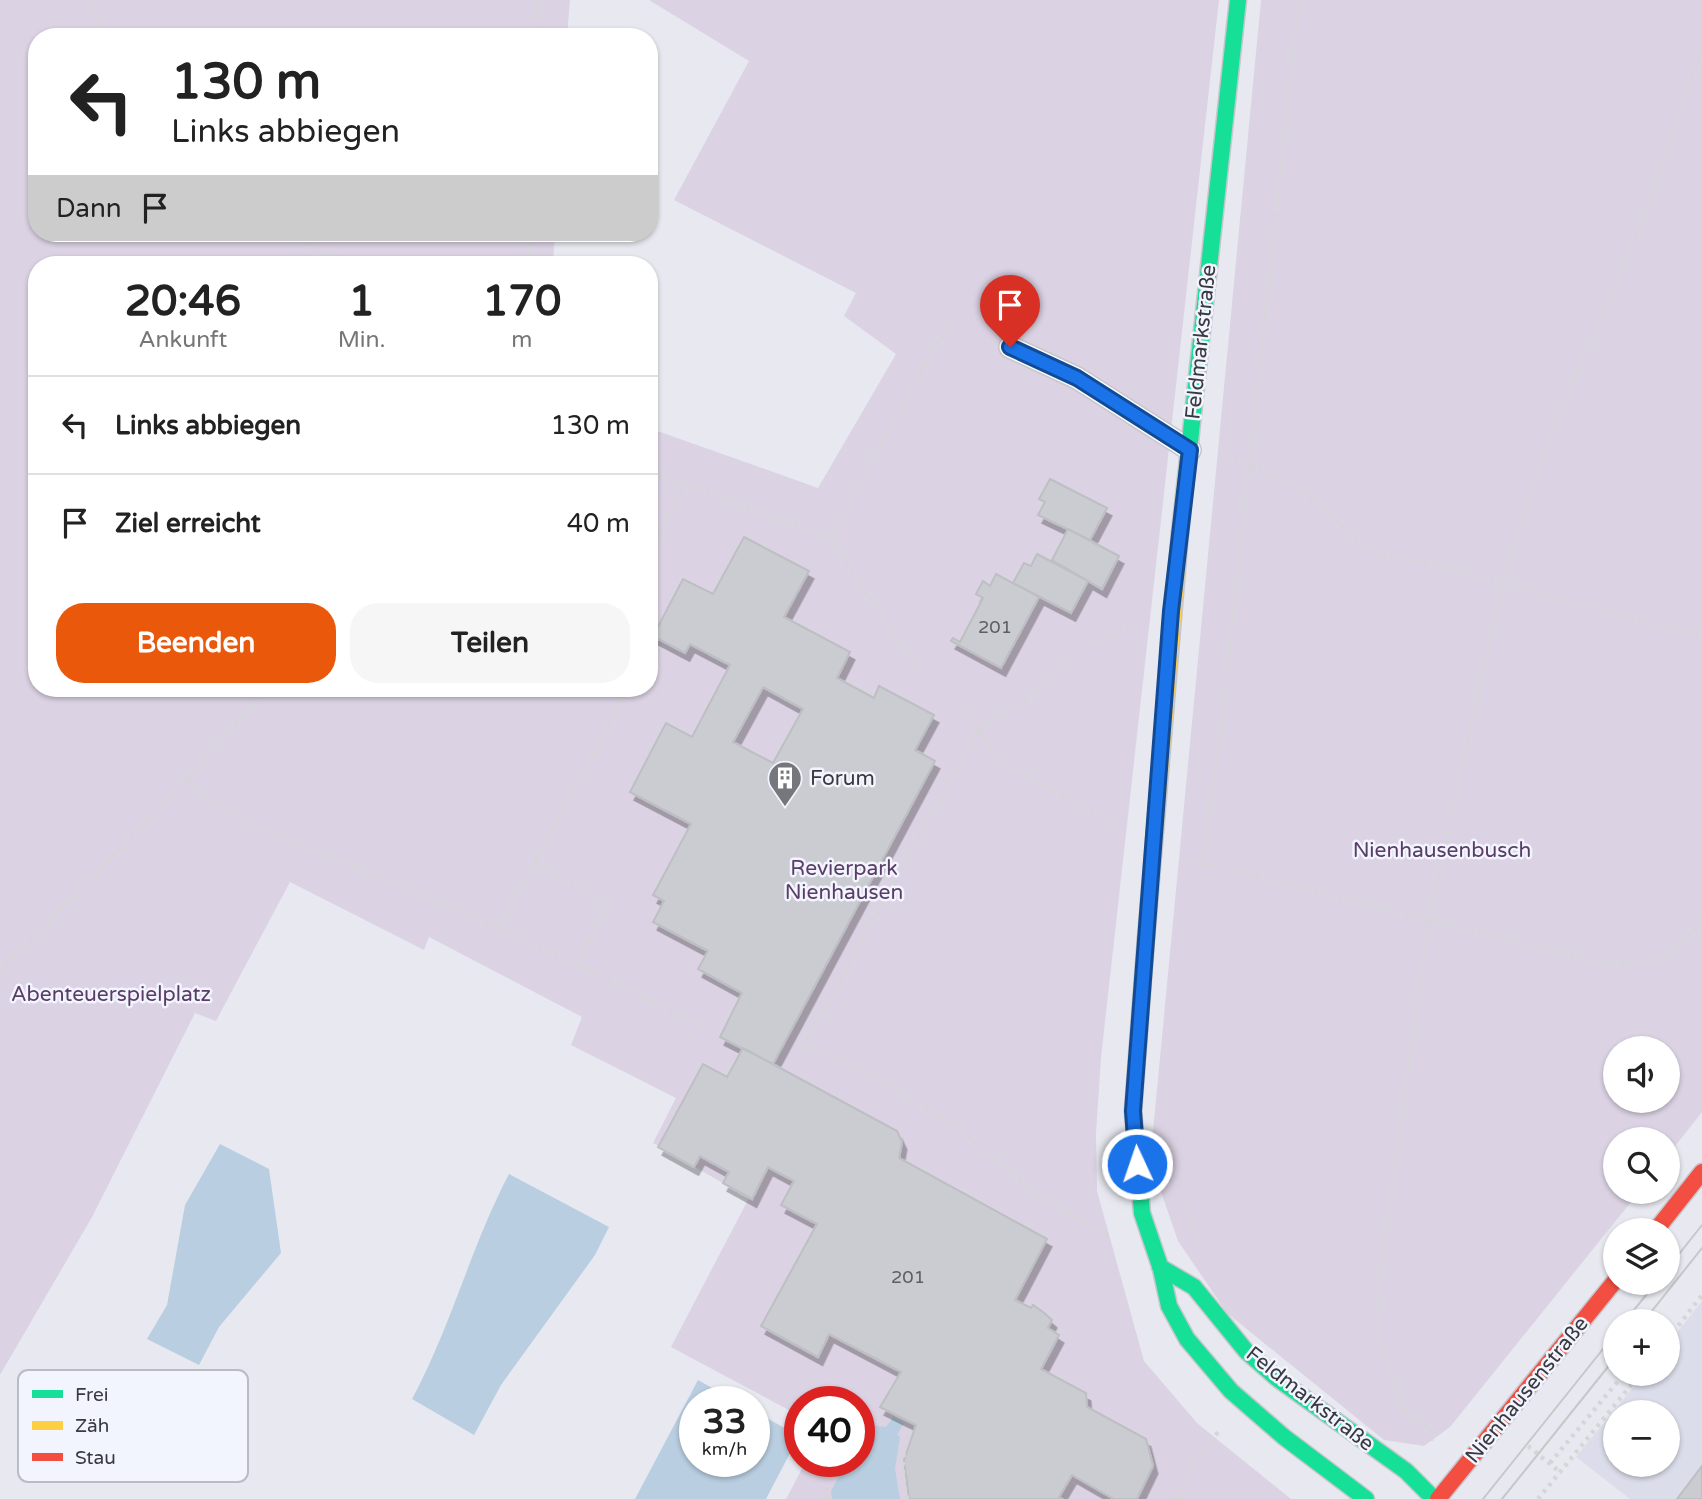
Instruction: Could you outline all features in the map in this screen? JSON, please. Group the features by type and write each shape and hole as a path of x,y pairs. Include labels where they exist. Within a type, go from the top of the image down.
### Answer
{"street":[{"name":"Feldmarkstraße","path":"1238,0 1171,611 1133,1111 1142,1214 1160,1267 1170,1309 1193,1347 1217,1377 1366,1499"},
{"path":"1666,1218 1702,1172"},
{"name":"Feldmarkstraße","path":"1160,1267 1194,1287 1245,1351 1278,1379 1406,1471 1436,1499"},
{"name":"Nienhausenstraße","path":"1436,1499 1604,1295"}],"lane":[{"path":"1010,347 1077,378 1190,450"}],"path":[{"path":"89,0 103,28"},
{"path":"537,28 538,0"},
{"path":"1202,866 1220,736 1299,0"},
{"path":"1421,1435 1431,1441 1430,1430 1406,1414 1379,1328 1378,1292 1429,918 1502,583 1555,424 1642,221 1702,47"},
{"path":"300,242 332,256"},
{"path":"830,538 953,315"},
{"path":"1190,450 1248,464 1296,485 1360,542 1380,555 1448,567 1702,637"},
{"path":"658,477 685,484 830,538 912,662 979,728 995,759 1155,845 1202,866 1429,918 1596,961 1626,964 1655,960 1675,951 1702,919"},
{"path":"658,536 685,484"},
{"path":"1113,1239 1030,1190 958,1128 871,1074 806,1044 979,728 1024,700 1102,637 1171,611"},
{"path":"0,971 186,781 259,697"},
{"path":"499,927 624,697"},
{"path":"186,781 250,824 499,927 706,1027"},
{"path":"534,861 610,904 578,965"},
{"path":"1178,1188 1205,1253"},
{"path":"1680,1323 1702,1295"},
{"path":"1550,1463 1615,1386"},
{"path":"1538,1499 1630,1386"},
{"path":"1176,1499 1191,1462 1246,1403"},
{"path":"875,1417 890,1421"},
{"path":"907,1499 902,1450 910,1429"},
{"path":"1526,1445 1560,1472"},
{"path":"826,1477 827,1499"}],"shaded area":[{"path":"1702,1301 1702,1499 1630,1499 1576,1457 1603,1424 1603,1477 1680,1477 1680,1400 1623,1400 1634,1386 1680,1386 1680,1329"}],"green space":[{"name":"Revierpark Nienhausen","path":"0,0 570,0 568,28 28,28 28,242 554,242 554,256 28,256 28,697 658,697 658,431 818,488 896,354 844,316 856,293 674,200 749,61 649,0 1219,0 1101,1058 1096,1134 1097,1191 1144,1361 1197,1423 1291,1499 786,1499 798,1477 875,1477 875,1386 784,1386 784,1407 770,1400 770,1386 744,1386 671,1347 749,1198 653,1143 676,1098 571,1045 582,1017 429,937 424,950 290,882 216,1021 195,1013 92,1217 0,1375"},
{"name":"Nienhausenbusch","path":"1261,0 1702,0 1702,1112 1680,1140 1680,1127 1603,1127 1603,1204 1629,1204 1618,1218 1603,1218 1603,1237 1450,1427 1424,1446 1384,1440 1227,1313 1178,1241 1158,1183 1153,1131"}],"water":[{"path":"220,1144 269,1169 281,1253 219,1327 199,1365 147,1339 167,1305 185,1205"},
{"path":"509,1174 609,1227 595,1255 501,1385 474,1435 412,1399 426,1372 483,1229"},
{"path":"698,1380 709,1386 695,1386"},
{"path":"679,1416 679,1477 770,1477 770,1420 784,1428 784,1465 766,1499 635,1499"},
{"path":"893,1417 904,1423 897,1435 900,1437 895,1469 900,1499 832,1499 831,1491 838,1477 875,1477 875,1426 886,1427"}],"building":[{"path":"1050,479 1107,508 1090,540 1038,515 1045,502 1039,499"},
{"path":"1068,529 1119,556 1102,589 1052,560"},
{"name":"Forum","path":"744,537 809,571 784,617 850,652 837,678 874,698 879,686 934,715 915,750 935,761 773,1064 720,1037 742,993 698,969 708,951 653,922 664,901 653,895 691,824 630,792 666,723 692,737 730,665 690,644 685,653 658,639 658,626 683,579 713,594","holes":["763,687 803,709 773,763 733,742"]},
{"path":"1037,554 1088,581 1071,613 1013,583 1024,563 1031,566"},
{"path":"996,574 1039,597 1001,668 951,641 953,638 960,642 983,598 976,594 983,581 990,586"},
{"path":"743,1048 897,1131 902,1142 899,1158 1047,1239 1015,1300 1031,1308 1033,1305 1043,1312 1052,1320 1048,1328 1059,1335 1041,1369 1086,1393 1087,1407 1146,1439 1153,1466 1137,1499 1114,1499 1072,1475 1059,1497 1062,1499 909,1499 904,1460 916,1425 880,1407 901,1372 829,1334 818,1357 761,1326 817,1224 781,1205 794,1181 768,1167 752,1199 723,1183 729,1172 700,1156 694,1167 658,1147 703,1064 727,1077"},
{"path":"1702,1466 1702,1499 1677,1499"}],"tram line":[{"path":"1680,1253 1702,1225"},
{"path":"1654,1309 1702,1248"},
{"path":"1635,1309 1646,1295"},
{"path":"1483,1499 1603,1349"},
{"path":"1502,1499 1603,1373"}],"traffic: fast":[{"path":"1180,533 1238,0"},
{"path":"1146,938 1133,1111 1142,1213 1161,1269 1169,1306 1187,1339 1231,1391 1284,1437 1366,1499"},
{"path":"1160,1267 1194,1287 1246,1351 1278,1379 1406,1471 1434,1499"}],"traffic: slow":[{"path":"1146,938 1180,533"}],"traffic: jam":[{"path":"1666,1218 1702,1172"},
{"path":"1438,1499 1604,1295"}],"place":[{"name":"Forum","path":"785,808"}],"route":[{"path":"1010,347 1077,378 1190,450 1171,611 1133,1111 1137,1164"}],"park label":[{"name":"Abenteuerspielplatz","path":"111,994"}]}
